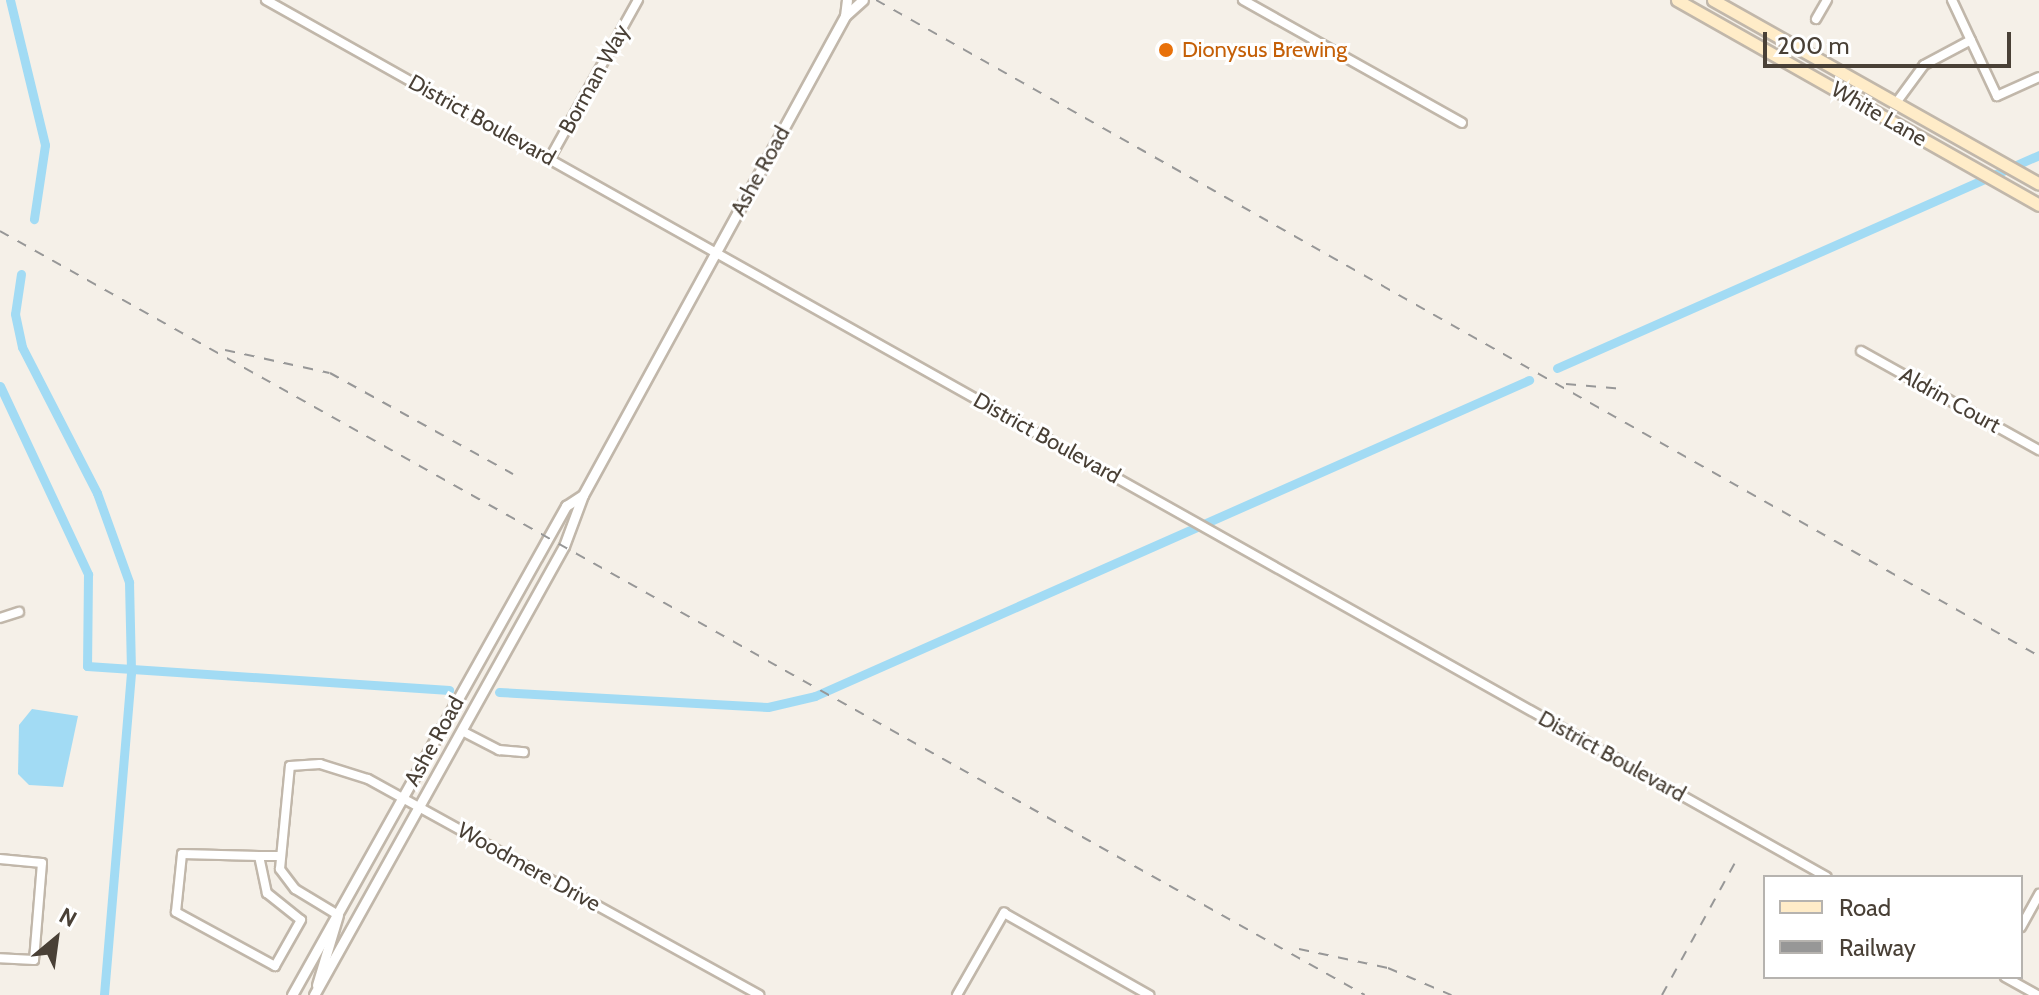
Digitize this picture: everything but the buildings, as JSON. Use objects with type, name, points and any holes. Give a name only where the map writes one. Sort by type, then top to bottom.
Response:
[{"type":"main road","name":"White Lane","points":[[1677,0],[2023,196],[2039,202]]},
{"type":"main road","name":"White Lane","points":[[1713,0],[2039,184]]},
{"type":"main road","points":[[1823,82],[1883,107],[1896,103]]},
{"type":"street","name":"District Boulevard","points":[[266,0],[1823,875]]},
{"type":"street","name":"Borman Way","points":[[550,158],[638,0]]},
{"type":"street","name":"Ashe Road","points":[[845,16],[847,0]]},
{"type":"street","name":"Ashe Road","points":[[315,994],[488,684],[579,516],[583,495],[845,16],[863,0]]},
{"type":"street","points":[[1243,0],[1462,123]]},
{"type":"street","points":[[1816,19],[1827,0]]},
{"type":"street","points":[[1952,0],[1997,96],[2039,77]]},
{"type":"street","points":[[1896,103],[1924,65],[1971,40]]},
{"type":"street","name":"Aldrin Court","points":[[1861,351],[2039,450]]},
{"type":"street","name":"Ashe Road","points":[[292,995],[566,506],[583,495]]},
{"type":"street","points":[[0,618],[19,612]]},
{"type":"street","points":[[462,731],[499,750],[524,752]]},
{"type":"street","name":"Woodmere Drive","points":[[280,856],[290,766],[320,764],[403,797],[759,995]]},
{"type":"street","points":[[259,856],[267,893],[301,920],[275,966],[176,912],[182,854],[280,856],[286,881],[338,915],[315,994]]},
{"type":"street","points":[[0,859],[42,863],[34,960],[0,958]]},
{"type":"street","points":[[2023,923],[2039,894]]},
{"type":"street","points":[[957,995],[1004,913],[1149,995]]},
{"type":"street","points":[[2022,991],[2037,995]]},
{"type":"water","points":[[32,709],[78,716],[63,787],[29,785],[18,774],[19,725]]},
{"type":"waterway","points":[[10,0],[45,145],[34,219]]},
{"type":"waterway","points":[[1557,368],[2039,155]]},
{"type":"waterway","points":[[21,274],[15,314],[22,347],[97,493],[129,582],[131,673],[104,995]]},
{"type":"waterway","points":[[499,692],[768,707],[815,696],[1529,380]]},
{"type":"waterway","points":[[0,386],[88,574],[87,666],[449,690]]},
{"type":"railway","points":[[876,0],[2039,656]]},
{"type":"railway","points":[[0,231],[1365,995]]},
{"type":"railway","points":[[225,350],[330,373],[513,474]]},
{"type":"railway","points":[[1566,384],[1624,389]]},
{"type":"railway","points":[[1662,995],[1737,859]]},
{"type":"railway","points":[[1299,949],[1388,968],[1451,995]]},
{"type":"place","name":"Dionysus Brewing","points":[[1166,50]]}]
